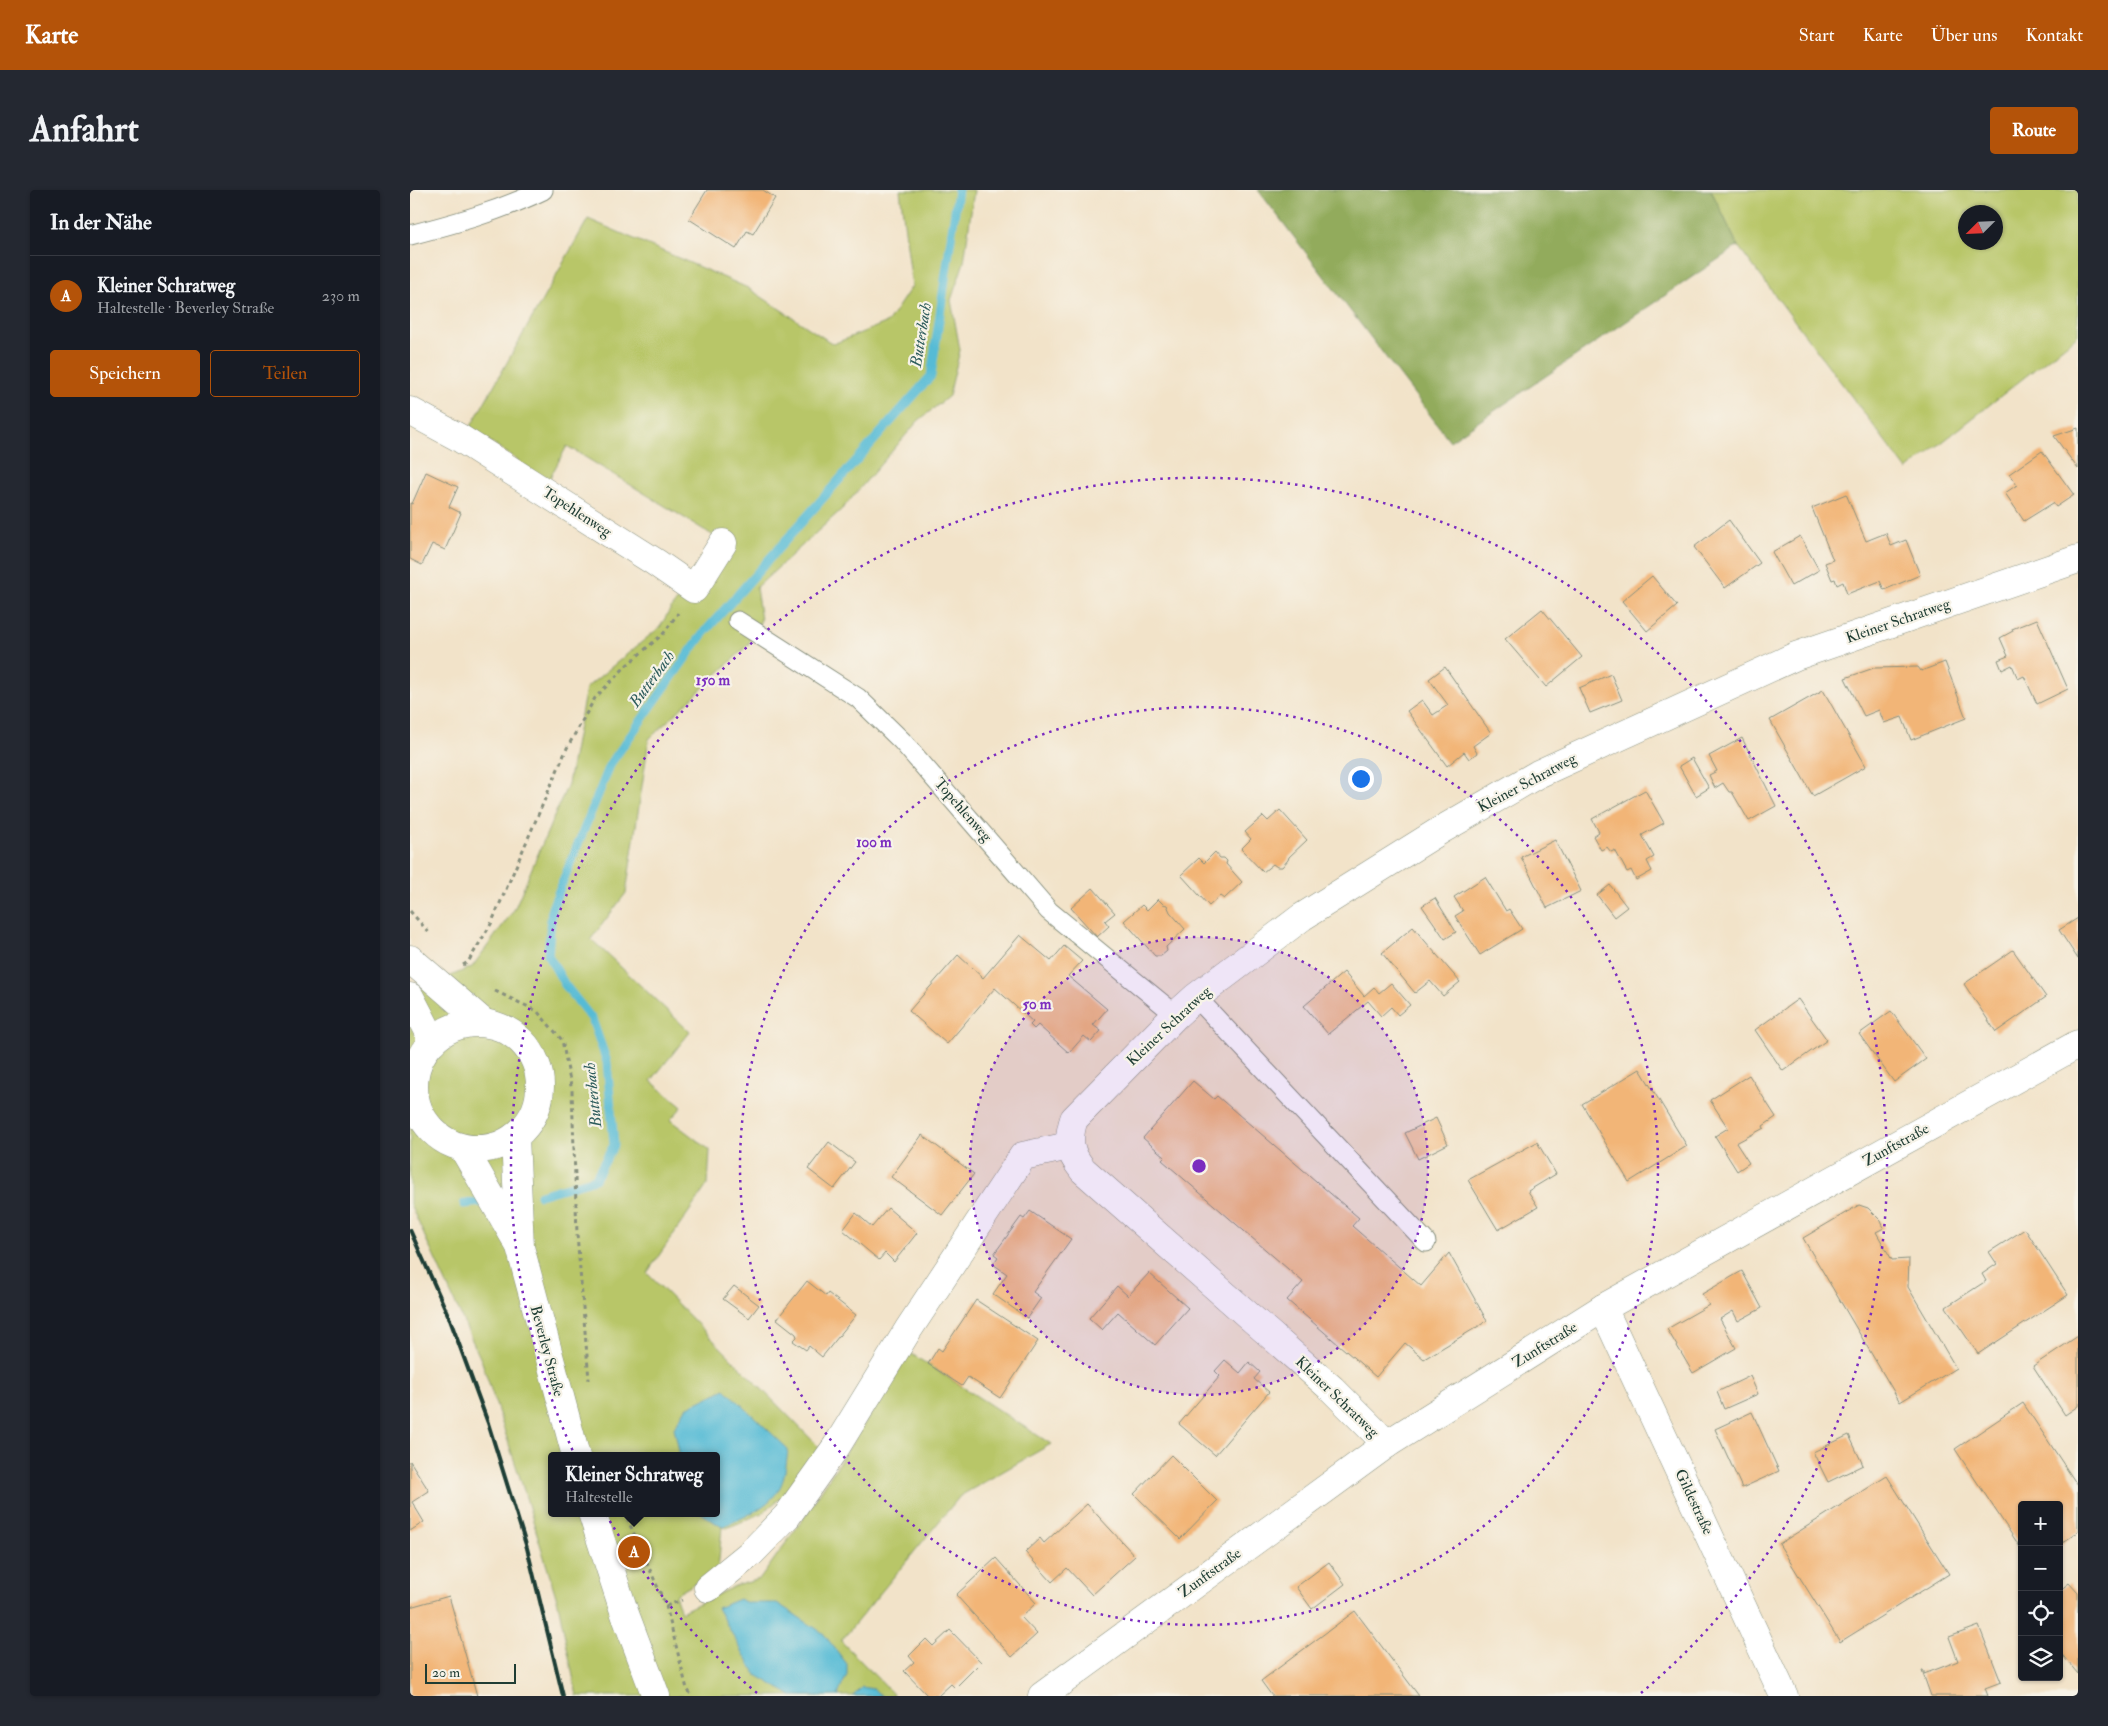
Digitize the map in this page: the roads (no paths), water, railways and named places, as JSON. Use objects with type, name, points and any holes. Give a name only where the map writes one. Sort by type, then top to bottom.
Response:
[{"type":"street","name":"Topehlenweg","points":[[410,411],[458,437],[655,562],[694,589],[723,543]]},
{"type":"street","name":"Kleiner Schratweg","points":[[1387,1444],[1332,1389],[1083,1170],[1074,1158],[1069,1146],[1070,1132],[1074,1119],[1196,997],[1302,917],[1441,830],[1538,774],[1796,656],[2078,559]]},
{"type":"street","points":[[410,959],[484,1023]]},
{"type":"street","points":[[410,997],[433,1041]]},
{"type":"street","points":[[470,1023],[484,1023],[502,1028],[518,1038],[530,1052],[538,1070],[540,1088],[537,1107],[528,1124],[515,1137],[499,1146],[481,1149],[463,1148],[446,1140],[415,1116],[415,1075],[423,1053],[444,1032],[470,1023]]},
{"type":"street","name":"Zunftstraße","points":[[1042,1696],[1387,1444],[1603,1308],[2078,1044]]},
{"type":"street","name":"Beverley Straße","points":[[515,1137],[520,1246],[575,1452]]},
{"type":"street","points":[[708,1588],[761,1543],[787,1516],[836,1447],[913,1322],[1023,1156],[1069,1146]]},
{"type":"street","name":"Beverley Straße","points":[[463,1148],[520,1246]]},
{"type":"street","name":"Gildestraße","points":[[1603,1308],[1784,1696]]},
{"type":"street","points":[[593,1517],[625,1614],[657,1696]]},
{"type":"lane","points":[[410,234],[464,221],[513,205],[543,190]]},
{"type":"lane","name":"Topehlenweg","points":[[738,621],[858,698],[902,741],[1049,911],[1176,1015]]},
{"type":"lane","points":[[1196,997],[1426,1242]]},
{"type":"water","points":[[725,1389],[788,1449],[781,1486],[768,1502],[751,1514],[722,1527],[707,1517],[720,1517],[720,1452],[679,1452],[674,1428],[686,1408]]},
{"type":"water","points":[[739,1599],[748,1603],[777,1603],[823,1633],[847,1664],[847,1675],[838,1694],[840,1696],[792,1696],[756,1675],[717,1608]]},
{"type":"water","points":[[862,1687],[873,1689],[882,1696],[853,1696]]},
{"type":"waterway","name":"Butterbach","points":[[540,1195],[595,1179],[614,1145],[607,1062],[592,1019],[565,985],[548,955],[552,908],[611,763],[702,635],[931,376],[958,190]]},
{"type":"waterway","points":[[464,1204],[482,1202]]},
{"type":"railway","points":[[410,1230],[449,1317],[488,1423],[527,1548],[563,1696]]},
{"type":"place","name":"Kleiner Schratweg","points":[[634,1552]]}]
